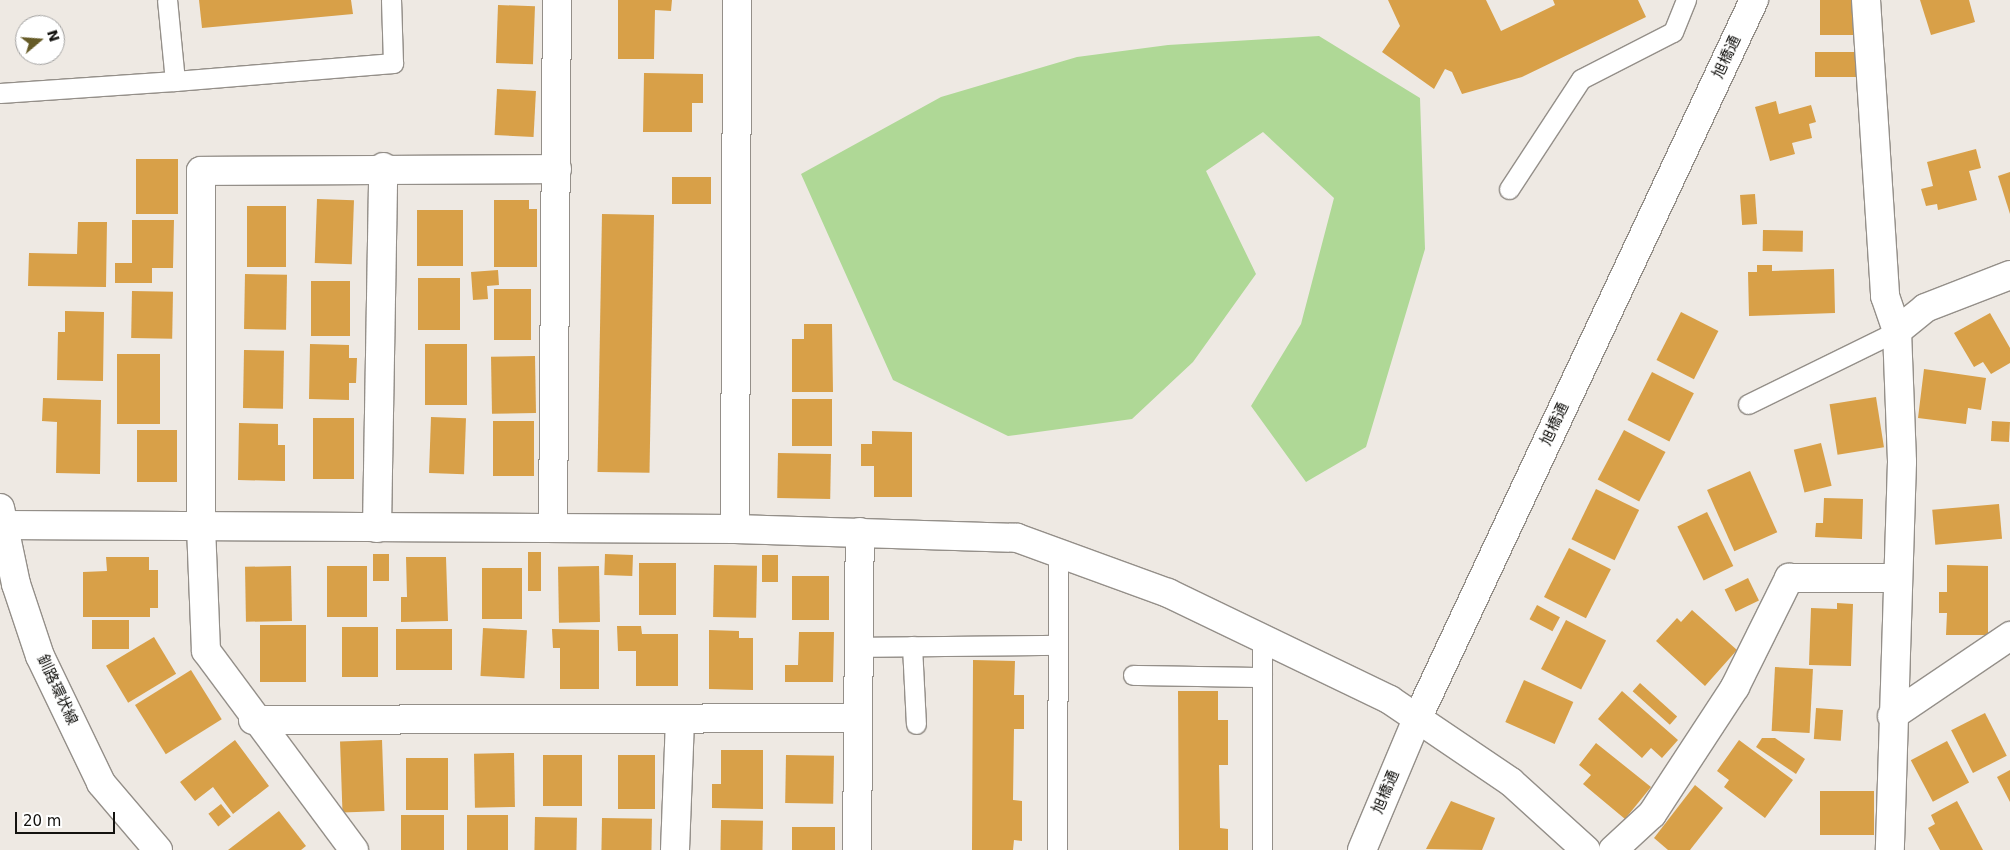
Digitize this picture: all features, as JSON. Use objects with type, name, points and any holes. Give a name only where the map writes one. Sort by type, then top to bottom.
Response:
[{"type":"street","points":[[553,528],[557,0]]},
{"type":"street","points":[[735,529],[737,0]]},
{"type":"street","name":"旭橋通","points":[[1362,850],[1418,717],[1754,0]]},
{"type":"street","points":[[1866,0],[1885,296],[1897,332],[1902,462],[1896,578],[1890,850]]},
{"type":"street","points":[[354,850],[253,720],[206,651],[201,528],[201,171],[383,167],[557,170]]},
{"type":"street","points":[[378,528],[383,167]]},
{"type":"street","points":[[1897,332],[1925,308],[2010,275]]},
{"type":"street","points":[[1,517],[201,528],[735,529],[1017,538],[1058,549],[1168,592],[1418,717],[1512,782],[1586,850]]},
{"type":"street","name":"釧路環状線","points":[[1,517],[40,656],[101,782],[158,850]]},
{"type":"street","points":[[857,850],[857,648],[860,532]]},
{"type":"street","points":[[1614,850],[1652,814],[1735,687],[1789,578],[1896,578]]},
{"type":"street","points":[[1892,716],[2010,636]]},
{"type":"street","points":[[253,720],[857,718]]},
{"type":"street","points":[[675,850],[680,720]]},
{"type":"lane","points":[[168,0],[175,80]]},
{"type":"lane","points":[[0,93],[393,63],[391,0]]},
{"type":"lane","points":[[1509,190],[1581,79],[1672,32],[1686,0]]},
{"type":"lane","points":[[1748,404],[1897,332]]},
{"type":"lane","points":[[1057,850],[1056,645],[1058,549]]},
{"type":"lane","points":[[1262,638],[1262,850]]},
{"type":"lane","points":[[857,648],[1056,645]]},
{"type":"lane","points":[[912,646],[916,724]]},
{"type":"lane","points":[[1133,675],[1262,677]]},
{"type":"green space","points":[[1319,36],[1420,98],[1425,249],[1366,447],[1306,482],[1251,406],[1301,324],[1334,198],[1263,132],[1206,171],[1256,274],[1193,362],[1132,419],[1008,436],[893,380],[801,174],[941,97],[1077,57],[1168,45]]},
{"type":"building","points":[[199,0],[351,0],[353,14],[202,28]]},
{"type":"building","points":[[618,0],[672,0],[671,11],[655,10],[654,59],[618,59]]},
{"type":"building","points":[[1388,0],[1486,0],[1501,31],[1555,5],[1553,0],[1638,0],[1646,17],[1522,77],[1462,94],[1452,72],[1445,69],[1434,89],[1382,52],[1400,26]]},
{"type":"building","points":[[1820,0],[1857,0],[1857,35],[1820,35]]},
{"type":"building","points":[[1920,0],[1969,0],[1975,22],[1931,35]]},
{"type":"building","points":[[498,5],[535,6],[533,64],[496,63]]},
{"type":"building","points":[[1815,52],[1856,52],[1856,77],[1815,77]]},
{"type":"building","points":[[644,73],[703,74],[703,103],[692,103],[692,132],[643,132]]},
{"type":"building","points":[[497,89],[536,91],[534,137],[495,135]]},
{"type":"building","points":[[1776,101],[1779,114],[1811,105],[1816,122],[1809,124],[1812,138],[1792,143],[1795,154],[1770,161],[1755,107]]},
{"type":"building","points":[[1976,149],[1981,168],[1969,171],[1977,200],[1938,210],[1937,204],[1926,206],[1921,189],[1933,186],[1927,162]]},
{"type":"building","points":[[136,159],[178,159],[178,214],[136,214]]},
{"type":"building","points":[[2010,172],[2010,214],[1998,176]]},
{"type":"building","points":[[672,177],[711,177],[711,204],[672,204]]},
{"type":"building","points":[[1755,194],[1757,224],[1742,225],[1740,195]]},
{"type":"building","points":[[317,199],[354,200],[352,264],[315,263]]},
{"type":"building","points":[[494,200],[529,200],[529,209],[537,209],[537,267],[494,267]]},
{"type":"building","points":[[247,206],[286,206],[286,267],[247,267]]},
{"type":"building","points":[[417,210],[463,210],[463,266],[417,266]]},
{"type":"building","points":[[602,214],[654,215],[649,473],[597,472]]},
{"type":"building","points":[[132,220],[174,220],[173,268],[152,268],[152,283],[115,283],[115,263],[132,263]]},
{"type":"building","points":[[78,222],[107,222],[106,287],[28,286],[29,253],[77,254]]},
{"type":"building","points":[[1763,230],[1803,231],[1803,252],[1763,251]]},
{"type":"building","points":[[1757,265],[1772,265],[1772,271],[1834,269],[1835,313],[1749,316],[1748,272],[1757,272]]},
{"type":"building","points":[[498,270],[499,285],[487,286],[488,299],[473,300],[471,272]]},
{"type":"building","points":[[245,274],[287,275],[286,330],[244,329]]},
{"type":"building","points":[[418,278],[460,278],[460,330],[418,330]]},
{"type":"building","points":[[311,281],[350,281],[350,336],[311,336]]},
{"type":"building","points":[[494,289],[531,289],[531,340],[494,340]]},
{"type":"building","points":[[132,291],[173,292],[172,339],[131,338]]},
{"type":"building","points":[[65,311],[104,312],[103,381],[57,380],[58,332],[65,332]]},
{"type":"building","points":[[1681,312],[1718,331],[1694,379],[1656,360]]},
{"type":"building","points":[[1990,313],[2010,348],[2010,363],[1991,374],[1983,362],[1974,367],[1954,333]]},
{"type":"building","points":[[804,324],[832,324],[833,392],[792,392],[792,339],[804,339]]},
{"type":"building","points":[[310,344],[349,345],[349,358],[357,358],[356,383],[349,383],[349,400],[309,399]]},
{"type":"building","points":[[425,344],[467,344],[467,405],[425,405]]},
{"type":"building","points":[[244,350],[284,351],[283,409],[243,408]]},
{"type":"building","points":[[117,354],[160,354],[160,424],[117,424]]},
{"type":"building","points":[[535,356],[536,413],[492,414],[491,357]]},
{"type":"building","points":[[1924,369],[1986,378],[1981,410],[1968,408],[1966,424],[1918,418]]},
{"type":"building","points":[[1652,372],[1694,393],[1669,441],[1627,420]]},
{"type":"building","points":[[1876,397],[1884,447],[1838,455],[1830,404]]},
{"type":"building","points":[[43,398],[101,400],[100,474],[56,473],[57,422],[42,421]]},
{"type":"building","points":[[792,399],[832,399],[832,446],[792,446]]},
{"type":"building","points":[[431,417],[466,418],[464,474],[429,473]]},
{"type":"building","points":[[313,418],[354,418],[354,479],[313,479]]},
{"type":"building","points":[[493,421],[534,421],[534,476],[493,476]]},
{"type":"building","points":[[1992,421],[2010,422],[2009,442],[1991,441]]},
{"type":"building","points":[[239,423],[278,424],[278,445],[285,445],[285,481],[238,480]]},
{"type":"building","points":[[137,430],[177,430],[177,482],[137,482]]},
{"type":"building","points":[[1624,430],[1665,452],[1639,502],[1598,479]]},
{"type":"building","points":[[872,431],[912,432],[912,497],[874,497],[874,466],[861,466],[861,444],[872,444]]},
{"type":"building","points":[[1821,443],[1832,486],[1804,492],[1794,450]]},
{"type":"building","points":[[778,453],[831,454],[830,499],[777,498]]},
{"type":"building","points":[[1750,471],[1777,532],[1734,551],[1707,490]]},
{"type":"building","points":[[1596,489],[1639,510],[1615,560],[1571,539]]},
{"type":"building","points":[[1824,498],[1863,499],[1862,539],[1815,537],[1816,523],[1823,523]]},
{"type":"building","points":[[1999,504],[2002,539],[1935,545],[1932,510]]},
{"type":"building","points":[[1707,512],[1733,566],[1704,580],[1677,526]]},
{"type":"building","points":[[1569,548],[1611,569],[1586,618],[1544,597]]},
{"type":"building","points":[[528,552],[541,552],[541,591],[528,591]]},
{"type":"building","points":[[373,554],[389,554],[389,581],[373,581]]},
{"type":"building","points":[[605,554],[633,555],[632,576],[604,575]]},
{"type":"building","points":[[762,555],[778,555],[778,582],[762,582]]},
{"type":"building","points":[[106,557],[149,557],[149,570],[158,570],[158,608],[150,608],[150,617],[83,617],[83,572],[107,571]]},
{"type":"building","points":[[406,557],[446,557],[448,621],[401,622],[401,597],[407,597]]},
{"type":"building","points":[[639,563],[676,563],[676,615],[639,615]]},
{"type":"building","points":[[714,565],[757,566],[756,618],[713,617]]},
{"type":"building","points":[[1947,565],[1988,566],[1988,635],[1946,635],[1947,613],[1939,613],[1939,592],[1947,592]]},
{"type":"building","points":[[291,566],[292,621],[246,622],[245,567]]},
{"type":"building","points":[[327,566],[367,566],[367,617],[327,617]]},
{"type":"building","points":[[599,566],[600,622],[559,623],[558,567]]},
{"type":"building","points":[[482,568],[522,568],[522,619],[482,619]]},
{"type":"building","points":[[792,576],[829,576],[829,620],[792,620]]},
{"type":"building","points":[[1748,578],[1759,600],[1736,612],[1725,589]]},
{"type":"building","points":[[1837,603],[1853,604],[1851,666],[1809,665],[1811,608],[1837,609]]},
{"type":"building","points":[[1537,605],[1560,617],[1552,631],[1529,619]]},
{"type":"building","points":[[1692,610],[1737,650],[1705,686],[1656,641],[1677,618],[1681,622]]},
{"type":"building","points":[[92,620],[129,620],[129,649],[92,649]]},
{"type":"building","points":[[1566,620],[1606,640],[1581,689],[1541,669]]},
{"type":"building","points":[[260,625],[306,625],[306,682],[260,682]]},
{"type":"building","points":[[617,626],[641,626],[642,634],[678,634],[678,686],[636,686],[636,651],[618,651]]},
{"type":"building","points":[[342,627],[378,627],[378,677],[342,677]]},
{"type":"building","points":[[483,628],[527,630],[524,678],[480,676]]},
{"type":"building","points":[[396,629],[452,629],[452,670],[396,670]]},
{"type":"building","points":[[552,629],[599,630],[599,689],[560,689],[560,648],[553,648]]},
{"type":"building","points":[[709,630],[739,631],[739,638],[753,638],[753,690],[709,689]]},
{"type":"building","points":[[799,632],[834,632],[833,682],[785,682],[785,665],[798,665]]},
{"type":"building","points":[[154,637],[176,674],[128,703],[106,666]]},
{"type":"building","points":[[973,660],[1015,661],[1014,695],[1024,695],[1024,729],[1014,729],[1013,800],[1022,801],[1022,841],[1014,840],[1013,850],[972,850]]},
{"type":"building","points":[[1775,667],[1813,669],[1810,733],[1772,731]]},
{"type":"building","points":[[191,670],[222,719],[166,754],[135,705]]},
{"type":"building","points":[[1524,680],[1573,702],[1555,744],[1505,722]]},
{"type":"building","points":[[1640,683],[1677,716],[1670,725],[1633,691]]},
{"type":"building","points":[[1178,691],[1218,691],[1218,720],[1228,720],[1228,765],[1219,765],[1220,828],[1228,829],[1228,850],[1179,850]]},
{"type":"building","points":[[1622,691],[1678,740],[1662,758],[1651,748],[1642,758],[1598,719]]},
{"type":"building","points":[[1816,708],[1843,710],[1841,741],[1814,739]]},
{"type":"building","points":[[1985,713],[2007,756],[1973,773],[1951,730]]},
{"type":"building","points":[[1762,738],[1775,738],[1805,759],[1796,774],[1756,747]]},
{"type":"building","points":[[235,740],[269,786],[233,814],[213,787],[195,801],[180,782]]},
{"type":"building","points":[[382,740],[384,811],[343,812],[340,741]]},
{"type":"building","points":[[1739,740],[1793,780],[1765,818],[1724,787],[1729,780],[1717,771]]},
{"type":"building","points":[[1947,741],[1969,782],[1933,802],[1911,760]]},
{"type":"building","points":[[1596,743],[1651,787],[1625,819],[1583,784],[1591,775],[1579,765]]},
{"type":"building","points":[[721,750],[763,750],[763,809],[712,808],[712,784],[721,784]]},
{"type":"building","points":[[514,753],[515,807],[475,808],[474,754]]},
{"type":"building","points":[[543,755],[582,755],[582,806],[543,806]]},
{"type":"building","points":[[618,755],[655,755],[655,809],[618,809]]},
{"type":"building","points":[[786,755],[834,756],[833,804],[785,803]]},
{"type":"building","points":[[406,758],[448,758],[448,810],[406,810]]},
{"type":"building","points":[[2010,770],[2010,802],[1997,777]]},
{"type":"building","points":[[1695,785],[1723,808],[1690,850],[1668,850],[1654,838]]},
{"type":"building","points":[[1820,791],[1874,791],[1874,835],[1820,835]]},
{"type":"building","points":[[1451,801],[1495,818],[1482,850],[1426,849]]},
{"type":"building","points":[[1957,801],[1983,850],[1940,850],[1928,828],[1935,824],[1931,815]]},
{"type":"building","points":[[221,804],[231,817],[218,826],[208,814]]},
{"type":"building","points":[[279,811],[306,846],[301,850],[228,850]]},
{"type":"building","points":[[401,815],[444,815],[444,850],[401,850]]},
{"type":"building","points":[[467,815],[508,815],[508,850],[467,850]]},
{"type":"building","points":[[535,817],[577,818],[576,850],[534,850]]},
{"type":"building","points":[[602,818],[652,819],[651,850],[601,850]]},
{"type":"building","points":[[721,820],[763,821],[762,850],[720,850]]},
{"type":"building","points":[[792,827],[835,827],[835,850],[792,850]]}]
